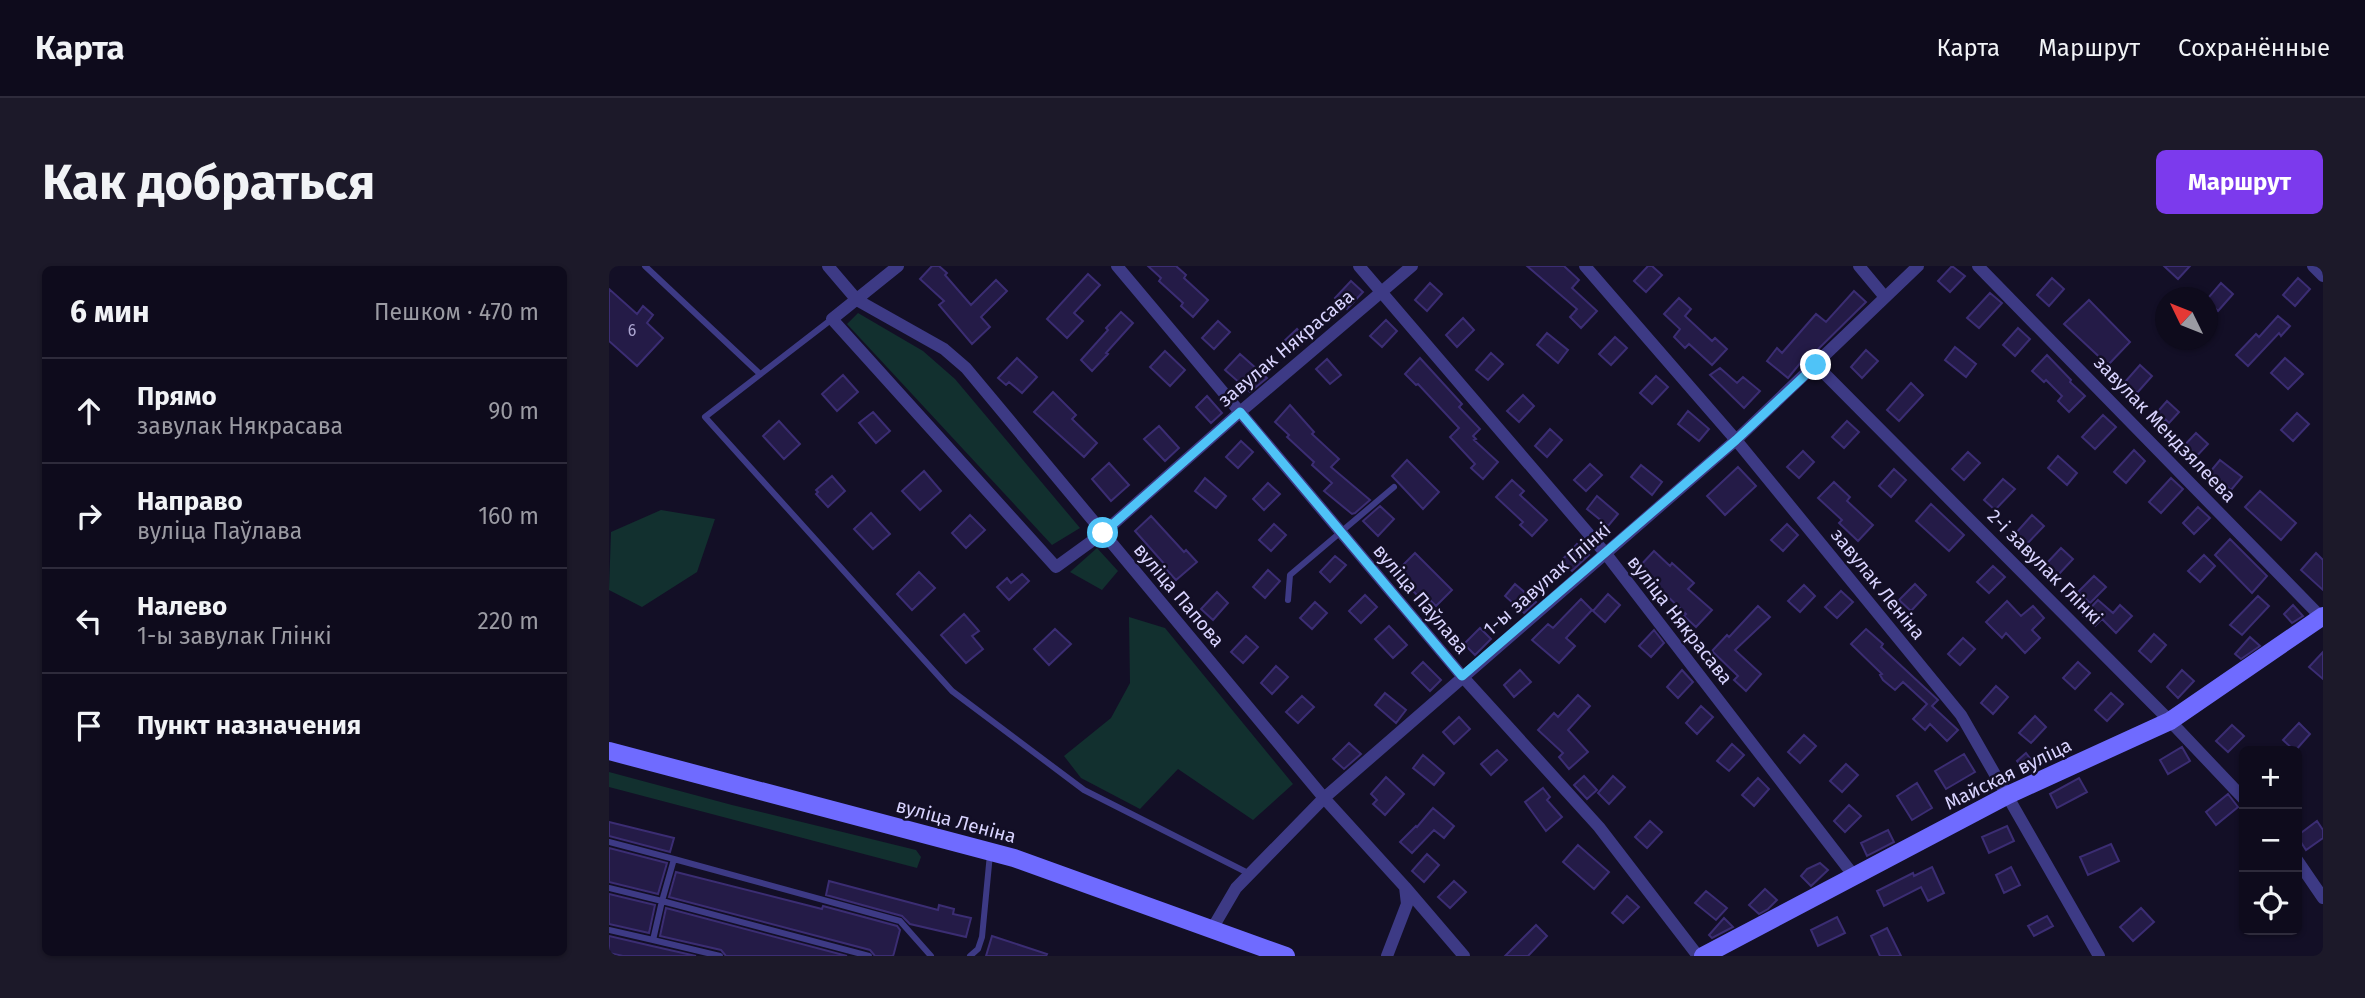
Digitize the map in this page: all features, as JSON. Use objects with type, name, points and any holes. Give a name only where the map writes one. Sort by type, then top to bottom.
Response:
[{"type":"street","name":"вуліца Папова","points":[[828,266],[857,300],[944,349],[966,368],[1324,798],[1465,956]]},
{"type":"street","points":[[832,319],[898,266]]},
{"type":"street","name":"вуліца Паўлава","points":[[1117,266],[1462,676],[1599,828],[1700,956]]},
{"type":"street","name":"вуліца Някрасава","points":[[1359,266],[1606,554],[1854,876]]},
{"type":"street","name":"завулак Някрасава","points":[[832,319],[1056,567],[1103,533],[1412,266]]},
{"type":"street","name":"завулак Леніна","points":[[1585,266],[1736,440],[1961,715],[2099,956]]},
{"type":"street","points":[[1859,266],[1884,296]]},
{"type":"street","name":"1-ы завулак Глінкі","points":[[1212,929],[1236,888],[1324,798],[1736,440],[1917,266]]},
{"type":"street","name":"завулак Мендзялеева","points":[[1979,266],[2322,617]]},
{"type":"street","points":[[2313,266],[2323,276]]},
{"type":"street","name":"2-і завулак Глінкі","points":[[1816,365],[2239,794]]},
{"type":"street","name":"Майская вуліца","points":[[1700,956],[2008,795],[2170,721],[2322,617]]},
{"type":"street","name":"вуліца Леніна","points":[[609,751],[1014,858],[1286,956]]},
{"type":"street","points":[[2302,867],[2323,898]]},
{"type":"street","points":[[1387,956],[1407,904],[1405,887]]},
{"type":"lane","points":[[645,266],[760,374]]},
{"type":"lane","points":[[832,319],[705,417],[952,691],[1084,790],[1250,874]]},
{"type":"lane","points":[[1288,600],[1290,575],[1394,487]]},
{"type":"lane","points":[[609,842],[899,921],[931,956]]},
{"type":"lane","points":[[970,956],[978,949],[982,937],[991,852]]},
{"type":"lane","points":[[653,940],[674,859]]},
{"type":"lane","points":[[609,888],[869,956]]},
{"type":"lane","points":[[609,930],[720,956]]},
{"type":"green space","points":[[858,313],[923,351],[955,379],[1080,528],[1052,545],[847,324]]},
{"type":"green space","points":[[661,510],[715,519],[697,572],[642,607],[609,590],[611,532]]},
{"type":"green space","points":[[1097,548],[1118,571],[1102,590],[1070,572]]},
{"type":"green space","points":[[1129,617],[1165,628],[1293,784],[1253,820],[1178,769],[1140,809],[1081,778],[1064,756],[1111,718],[1130,683]]},
{"type":"green space","points":[[609,772],[916,850],[921,857],[917,868],[609,787]]},
{"type":"building","points":[[932,266],[939,266],[947,273],[945,275],[971,305],[996,280],[1007,291],[981,317],[990,327],[972,344],[939,305],[944,301],[920,279]]},
{"type":"building","points":[[1148,266],[1176,266],[1186,275],[1184,278],[1208,300],[1193,317]]},
{"type":"building","points":[[1527,266],[1564,266],[1579,280],[1572,288],[1597,311],[1581,328],[1570,317],[1577,309]]},
{"type":"building","points":[[1648,266],[1652,266],[1662,275],[1646,292],[1634,281]]},
{"type":"building","points":[[1952,266],[1965,276],[1950,292],[1938,281]]},
{"type":"building","points":[[2164,266],[2190,266],[2178,279]]},
{"type":"building","points":[[1088,274],[1100,285],[1074,313],[1083,321],[1067,338],[1047,319]]},
{"type":"building","points":[[2052,278],[2064,289],[2049,306],[2037,295]]},
{"type":"building","points":[[2298,278],[2310,289],[2295,306],[2283,295]]},
{"type":"building","points":[[1351,281],[1363,292],[1347,309],[1335,298]]},
{"type":"building","points":[[1430,283],[1442,294],[1427,311],[1415,300]]},
{"type":"building","points":[[2221,283],[2233,294],[2218,311],[2218,287]]},
{"type":"building","points":[[609,289],[637,314],[643,306],[653,315],[647,323],[663,338],[637,366],[609,341]]},
{"type":"building","points":[[1854,291],[1866,302],[1804,363],[1802,361],[1788,378],[1767,361],[1777,348],[1782,353],[1816,314],[1826,322]]},
{"type":"building","points":[[1990,293],[2002,303],[1979,328],[1967,318]]},
{"type":"building","points":[[1679,298],[1691,309],[1685,316],[1712,341],[1715,338],[1727,349],[1712,365],[1689,344],[1685,348],[1674,337],[1680,329],[1664,314]]},
{"type":"building","points":[[2089,300],[2130,342],[2108,365],[2064,324]]},
{"type":"building","points":[[1121,312],[1133,323],[1092,371],[1081,360]]},
{"type":"building","points":[[2278,316],[2290,326],[2281,336],[2279,333],[2248,366],[2236,355],[2256,334],[2259,337]]},
{"type":"building","points":[[1463,318],[1474,330],[1457,347],[1446,335]]},
{"type":"building","points":[[1386,320],[1397,331],[1382,347],[1370,336]]},
{"type":"building","points":[[1218,321],[1230,332],[1214,349],[1202,338]]},
{"type":"building","points":[[2018,328],[2030,339],[2015,356],[2003,345]]},
{"type":"building","points":[[1297,329],[1307,340],[1291,354],[1281,344]]},
{"type":"building","points":[[1547,333],[1568,350],[1558,363],[1537,345]]},
{"type":"building","points":[[1615,337],[1627,348],[1611,365],[1599,354]]},
{"type":"building","points":[[1955,347],[1976,364],[1966,377],[1945,360]]},
{"type":"building","points":[[1866,350],[1878,361],[1862,378],[1851,367]]},
{"type":"building","points":[[1165,351],[1185,370],[1170,386],[1150,367]]},
{"type":"building","points":[[1491,353],[1503,364],[1488,380],[1476,370]]},
{"type":"building","points":[[1240,354],[1267,378],[1250,392],[1225,370]]},
{"type":"building","points":[[2047,355],[2085,396],[2069,412],[2058,401],[2062,396],[2032,371]]},
{"type":"building","points":[[1017,358],[1037,377],[1022,393],[1009,382],[1006,385],[998,378]]},
{"type":"building","points":[[1420,358],[1462,404],[1459,407],[1480,429],[1473,436],[1476,439],[1474,440],[1498,462],[1483,479],[1471,468],[1475,464],[1450,437],[1459,428],[1418,384],[1405,374]]},
{"type":"building","points":[[2285,358],[2303,374],[2288,389],[2271,373]]},
{"type":"building","points":[[1327,359],[1341,375],[1330,384],[1316,369]]},
{"type":"building","points":[[2140,365],[2152,376],[2137,393],[2125,382]]},
{"type":"building","points":[[1720,368],[1737,383],[1743,377],[1760,391],[1744,408],[1710,375]]},
{"type":"building","points":[[843,375],[858,392],[837,411],[822,394]]},
{"type":"building","points":[[1656,376],[1668,387],[1652,404],[1640,393]]},
{"type":"building","points":[[1911,383],[1923,395],[1899,421],[1887,410]]},
{"type":"building","points":[[1053,392],[1076,415],[1072,419],[1097,443],[1084,457],[1034,412]]},
{"type":"building","points":[[1523,395],[1534,406],[1519,422],[1507,411]]},
{"type":"building","points":[[1207,396],[1222,413],[1211,423],[1196,407]]},
{"type":"building","points":[[2167,401],[2179,412],[2169,423],[2165,419],[2159,425],[2152,418]]},
{"type":"building","points":[[1290,405],[1314,432],[1312,434],[1339,459],[1331,467],[1370,500],[1355,513],[1352,514],[1324,491],[1332,483],[1312,465],[1314,462],[1275,422]]},
{"type":"building","points":[[1688,411],[1709,429],[1699,441],[1678,424]]},
{"type":"building","points":[[873,412],[890,431],[876,443],[859,423]]},
{"type":"building","points":[[2297,413],[2309,424],[2293,441],[2281,430]]},
{"type":"building","points":[[2103,415],[2116,427],[2095,449],[2082,437]]},
{"type":"building","points":[[779,421],[800,444],[784,459],[763,436]]},
{"type":"building","points":[[1847,421],[1859,432],[1844,448],[1832,437]]},
{"type":"building","points":[[1159,426],[1179,448],[1165,461],[1144,439]]},
{"type":"building","points":[[1550,429],[1562,440],[1547,457],[1535,446]]},
{"type":"building","points":[[2196,433],[2208,444],[2192,461],[2180,450]]},
{"type":"building","points":[[1241,441],[1253,452],[1238,468],[1226,457]]},
{"type":"building","points":[[2134,450],[2145,461],[2126,483],[2114,472]]},
{"type":"building","points":[[1803,451],[1814,462],[1799,478],[1787,467]]},
{"type":"building","points":[[1968,452],[1980,463],[1964,480],[1952,469]]},
{"type":"building","points":[[2058,456],[2077,473],[2067,485],[2048,468]]},
{"type":"building","points":[[1407,460],[1439,492],[1423,509],[1392,476]]},
{"type":"building","points":[[2220,460],[2242,477],[2231,490],[2210,472]]},
{"type":"building","points":[[1109,463],[1129,485],[1111,501],[1092,479]]},
{"type":"building","points":[[1590,464],[1602,475],[1586,491],[1574,480]]},
{"type":"building","points":[[1641,465],[1662,482],[1652,495],[1631,477]]},
{"type":"building","points":[[1738,467],[1756,486],[1725,515],[1707,496]]},
{"type":"building","points":[[1894,469],[1906,480],[1891,497],[1879,486]]},
{"type":"building","points":[[924,471],[941,491],[920,510],[902,491]]},
{"type":"building","points":[[832,476],[845,491],[828,507],[816,494],[816,490]]},
{"type":"building","points":[[1205,478],[1226,496],[1216,508],[1195,491]]},
{"type":"building","points":[[2171,478],[2183,489],[2161,513],[2149,502]]},
{"type":"building","points":[[2003,479],[2015,489],[1995,510],[1984,500]]},
{"type":"building","points":[[1512,480],[1524,491],[1520,495],[1547,520],[1532,536],[1520,525],[1523,522],[1496,497]]},
{"type":"building","points":[[1834,482],[1850,497],[1847,501],[1873,525],[1858,541],[1839,523],[1842,520],[1818,498]]},
{"type":"building","points":[[1268,483],[1280,494],[1264,510],[1253,499]]},
{"type":"building","points":[[2260,491],[2296,523],[2281,540],[2245,507]]},
{"type":"building","points":[[1597,496],[1618,514],[1608,526],[1587,509]]},
{"type":"building","points":[[1931,504],[1964,535],[1949,551],[1916,521]]},
{"type":"building","points":[[1380,506],[1394,519],[1378,536],[1363,521]]},
{"type":"building","points":[[2198,507],[2210,518],[2194,534],[2183,523]]},
{"type":"building","points":[[871,513],[890,534],[873,549],[854,529]]},
{"type":"building","points":[[970,515],[985,530],[966,548],[952,533]]},
{"type":"building","points":[[2032,515],[2044,526],[2026,545],[2015,534]]},
{"type":"building","points":[[1151,516],[1184,552],[1186,550],[1197,562],[1176,580],[1135,531]]},
{"type":"building","points":[[1274,524],[1286,535],[1271,551],[1259,540]]},
{"type":"building","points":[[1787,524],[1798,535],[1783,551],[1771,540]]},
{"type":"building","points":[[2230,539],[2267,576],[2252,593],[2215,555]]},
{"type":"building","points":[[1577,544],[1589,555],[1572,571],[1561,561]]},
{"type":"building","points":[[2061,548],[2073,559],[2058,575],[2046,564]]},
{"type":"building","points":[[1654,551],[1694,583],[1688,589],[1712,610],[1696,627],[1638,568]]},
{"type":"building","points":[[1415,553],[1452,590],[1436,606],[1424,594],[1420,598],[1410,588],[1414,584],[1399,569]]},
{"type":"building","points":[[2316,553],[2323,560],[2323,590],[2301,570]]},
{"type":"building","points":[[2204,555],[2215,566],[2200,582],[2188,571]]},
{"type":"building","points":[[1335,556],[1346,565],[1330,582],[1320,572]]},
{"type":"building","points":[[1993,566],[2005,577],[1989,593],[1977,582]]},
{"type":"building","points":[[1268,570],[1280,581],[1265,598],[1253,587]]},
{"type":"building","points":[[919,572],[935,588],[912,610],[897,594]]},
{"type":"building","points":[[1022,574],[1029,581],[1009,600],[997,587],[1007,578],[1011,583]]},
{"type":"building","points":[[2094,576],[2106,587],[2090,603],[2078,592]]},
{"type":"building","points":[[1515,584],[1536,602],[1524,613],[1505,596]]},
{"type":"building","points":[[1915,584],[1926,595],[1911,611],[1899,600]]},
{"type":"building","points":[[1804,585],[1815,596],[1800,612],[1788,601]]},
{"type":"building","points":[[1841,591],[1853,602],[1837,618],[1825,607]]},
{"type":"building","points":[[1217,592],[1228,603],[1213,620],[1201,609]]},
{"type":"building","points":[[1608,594],[1620,605],[1605,622],[1593,611]]},
{"type":"building","points":[[1365,595],[1377,607],[1361,623],[1349,611]]},
{"type":"building","points":[[2258,596],[2269,606],[2242,635],[2230,625]]},
{"type":"building","points":[[1581,599],[1592,610],[1566,638],[1575,646],[1559,663],[1532,640],[1548,624],[1553,628]]},
{"type":"building","points":[[2098,600],[2113,613],[2120,605],[2132,616],[2116,633],[2102,619],[2095,626],[2083,616]]},
{"type":"building","points":[[2007,601],[2021,616],[2033,606],[2044,618],[2032,630],[2040,638],[2025,653],[2006,633],[2002,638],[1986,622]]},
{"type":"building","points":[[1315,602],[1327,613],[1312,629],[1300,618]]},
{"type":"building","points":[[2293,605],[2303,616],[2292,623],[2284,614]]},
{"type":"building","points":[[1758,606],[1770,617],[1735,650],[1761,674],[1746,691],[1734,680],[1738,676],[1712,651]]},
{"type":"building","points":[[964,614],[979,631],[972,636],[983,649],[966,663],[941,635]]},
{"type":"building","points":[[1389,626],[1407,645],[1393,658],[1375,639]]},
{"type":"building","points":[[1480,628],[1491,639],[1475,655],[1464,644]]},
{"type":"building","points":[[1055,629],[1071,644],[1049,665],[1034,649]]},
{"type":"building","points":[[1866,629],[1883,644],[1881,647],[1938,700],[1932,706],[1958,730],[1947,741],[1930,724],[1925,730],[1913,719],[1927,704],[1903,682],[1895,690],[1851,644]]},
{"type":"building","points":[[1654,630],[1664,643],[1651,657],[1639,646]]},
{"type":"building","points":[[2154,634],[2166,645],[2151,662],[2139,651]]},
{"type":"building","points":[[1246,636],[1258,647],[1243,663],[1231,652]]},
{"type":"building","points":[[2250,637],[2260,646],[2241,659],[2235,654]]},
{"type":"building","points":[[1963,638],[1975,649],[1960,665],[1948,654]]},
{"type":"building","points":[[2323,652],[2323,679],[2309,667]]},
{"type":"building","points":[[1423,662],[1441,680],[1430,691],[1412,673]]},
{"type":"building","points":[[2078,662],[2090,673],[2075,689],[2063,678]]},
{"type":"building","points":[[1276,666],[1288,677],[1272,694],[1261,683]]},
{"type":"building","points":[[1520,670],[1531,682],[1514,697],[1504,685]]},
{"type":"building","points":[[1682,670],[1693,682],[1678,698],[1667,687]]},
{"type":"building","points":[[2182,670],[2194,681],[2178,698],[2167,687]]},
{"type":"building","points":[[1996,686],[2008,697],[1993,714],[1981,703]]},
{"type":"building","points":[[1385,693],[1406,710],[1396,723],[1375,705]]},
{"type":"building","points":[[2111,693],[2123,704],[2107,721],[2095,710]]},
{"type":"building","points":[[1578,695],[1590,706],[1568,730],[1588,752],[1569,769],[1559,757],[1563,753],[1538,730],[1554,713],[1558,717]]},
{"type":"building","points":[[1302,696],[1314,707],[1298,723],[1286,712]]},
{"type":"building","points":[[1701,706],[1713,717],[1697,734],[1686,723]]},
{"type":"building","points":[[2035,716],[2046,727],[2031,743],[2019,733]]},
{"type":"building","points":[[1459,717],[1470,729],[1454,744],[1443,732]]},
{"type":"building","points":[[2299,723],[2310,734],[2299,746],[2290,746],[2283,740]]},
{"type":"building","points":[[2232,725],[2244,736],[2228,752],[2216,741]]},
{"type":"building","points":[[1804,735],[1816,746],[1800,763],[1788,752]]},
{"type":"building","points":[[1349,743],[1361,754],[1344,769],[1333,759]]},
{"type":"building","points":[[1732,744],[1744,755],[1729,771],[1717,761]]},
{"type":"building","points":[[2182,747],[2190,761],[2168,774],[2160,760]]},
{"type":"building","points":[[1497,750],[1507,760],[1491,775],[1481,764]]},
{"type":"building","points":[[2026,753],[2036,766],[2026,773],[2017,761]]},
{"type":"building","points":[[1964,754],[1975,772],[1946,789],[1935,771]]},
{"type":"building","points":[[1423,755],[1444,773],[1434,785],[1413,768]]},
{"type":"building","points":[[1846,764],[1858,775],[1842,792],[1830,781]]},
{"type":"building","points":[[1584,776],[1597,790],[1587,799],[1574,785]]},
{"type":"building","points":[[1613,776],[1625,787],[1609,804],[1598,793]]},
{"type":"building","points":[[1386,777],[1404,794],[1385,815],[1373,804],[1377,800],[1371,794]]},
{"type":"building","points":[[1758,778],[1769,789],[1754,806],[1742,795]]},
{"type":"building","points":[[2079,778],[2087,792],[2057,808],[2050,794]]},
{"type":"building","points":[[1917,783],[1932,808],[1912,820],[1897,796]]},
{"type":"building","points":[[1543,788],[1550,797],[1547,800],[1562,817],[1546,831],[1525,802]]},
{"type":"building","points":[[2228,794],[2238,807],[2216,825],[2206,812]]},
{"type":"building","points":[[1849,805],[1861,816],[1845,832],[1834,821]]},
{"type":"building","points":[[1433,808],[1454,826],[1444,838],[1434,830],[1412,853],[1400,842]]},
{"type":"building","points":[[1650,821],[1662,832],[1647,848],[1635,837]]},
{"type":"building","points":[[2317,821],[2323,830],[2323,838],[2306,850],[2302,844],[2302,832]]},
{"type":"building","points":[[609,822],[674,838],[670,852],[609,836]]},
{"type":"building","points":[[2007,826],[2014,841],[1989,853],[1982,837]]},
{"type":"building","points":[[1888,830],[1894,842],[1867,856],[1861,843]]},
{"type":"building","points":[[2111,844],[2119,861],[2088,875],[2080,857]]},
{"type":"building","points":[[1578,845],[1609,872],[1594,889],[1563,862]]},
{"type":"building","points":[[609,848],[667,863],[658,894],[609,882]]},
{"type":"building","points":[[1427,854],[1439,865],[1424,882],[1412,871]]},
{"type":"building","points":[[1820,863],[1828,870],[1811,886],[1801,876],[1807,869]]},
{"type":"building","points":[[1932,867],[1944,893],[1928,901],[1921,887],[1884,906],[1877,891]]},
{"type":"building","points":[[2011,867],[2020,885],[2004,893],[1996,875]]},
{"type":"building","points":[[676,872],[897,926],[900,930],[893,956],[875,956],[870,950],[669,897]]},
{"type":"building","points":[[829,881],[938,910],[939,905],[954,909],[953,914],[971,918],[966,937],[910,924],[902,916],[826,895]]},
{"type":"building","points":[[1454,881],[1466,892],[1450,908],[1438,897]]},
{"type":"building","points":[[1765,889],[1777,900],[1759,914],[1749,905]]},
{"type":"building","points":[[1706,891],[1727,908],[1716,920],[1695,903]]},
{"type":"building","points":[[609,894],[655,905],[649,933],[609,924]]},
{"type":"building","points":[[1627,896],[1639,907],[1623,923],[1612,913]]},
{"type":"building","points":[[666,908],[847,956],[726,956],[721,950],[660,936]]},
{"type":"building","points":[[2141,908],[2154,922],[2133,941],[2120,927]]},
{"type":"building","points":[[2047,916],[2053,926],[2034,936],[2028,926]]},
{"type":"building","points":[[1837,917],[1845,933],[1818,946],[1811,930]]},
{"type":"building","points":[[1724,918],[1733,927],[1712,938],[1709,935]]},
{"type":"building","points":[[1536,925],[1547,936],[1528,956],[1505,956]]},
{"type":"building","points":[[1887,928],[1901,956],[1880,956],[1871,936]]},
{"type":"building","points":[[609,936],[696,956],[623,956],[609,953]]},
{"type":"building","points":[[992,936],[1047,954],[986,956]]},
{"type":"route","points":[[1103,533],[1240,412],[1462,676],[1736,440],[1816,365]]}]
